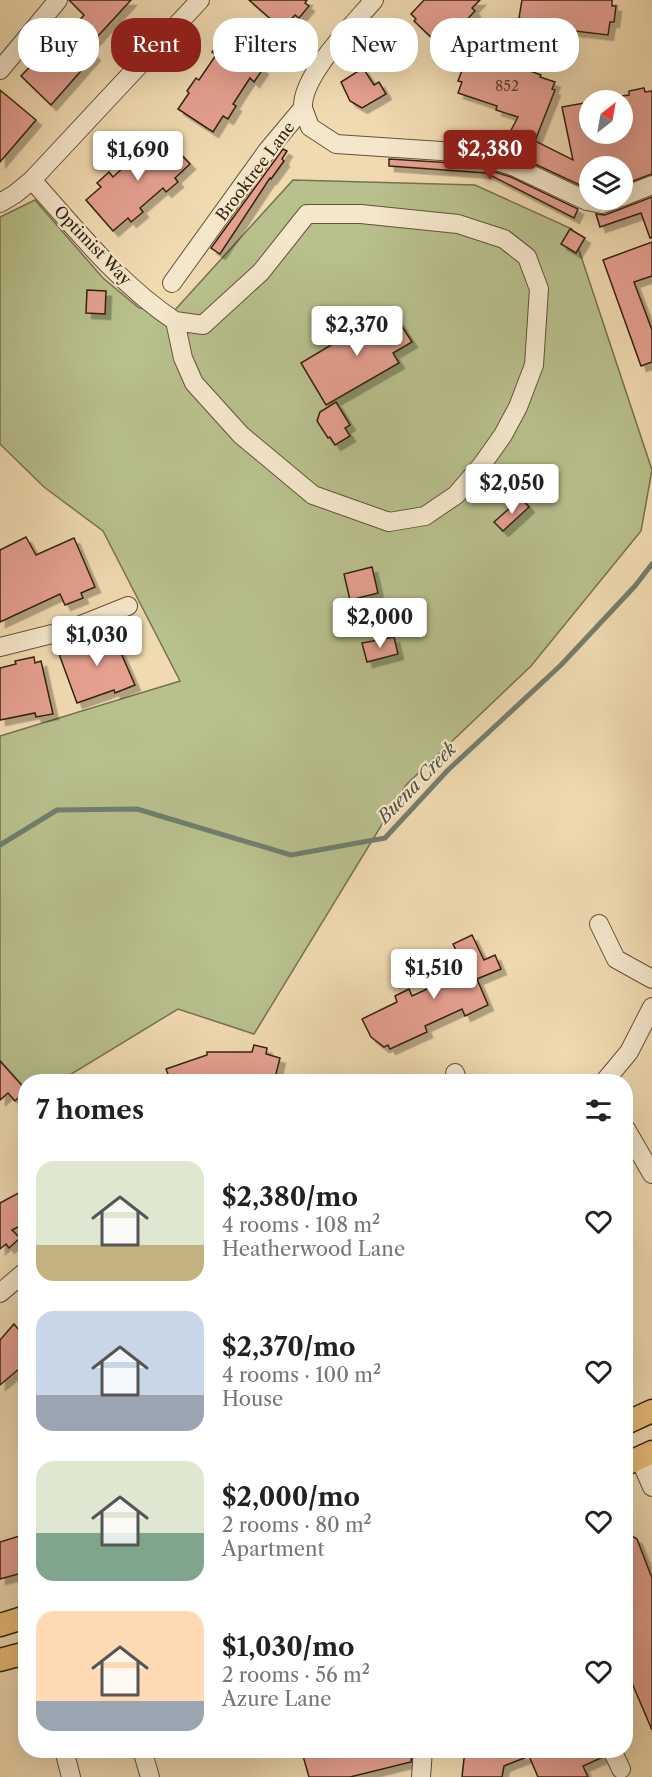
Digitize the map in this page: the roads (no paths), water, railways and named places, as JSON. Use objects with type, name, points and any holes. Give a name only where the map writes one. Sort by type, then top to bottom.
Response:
[{"type":"main road","points":[[633,1420],[652,1411]]},
{"type":"main road","points":[[0,1625],[18,1619]]},
{"type":"main road","points":[[0,1660],[18,1655]]},
{"type":"street","points":[[0,70],[58,0]]},
{"type":"street","points":[[0,203],[32,180],[200,0]]},
{"type":"street","name":"Brooktree Lane","points":[[172,283],[267,151],[303,108],[302,99],[318,67],[374,0]]},
{"type":"street","points":[[303,108],[310,127],[336,144],[471,153],[515,166],[579,197]]},
{"type":"street","name":"Optimist Way","points":[[32,180],[114,270],[156,309],[175,321]]},
{"type":"street","points":[[633,192],[652,185]]},
{"type":"street","points":[[361,213],[458,224],[504,239],[526,257],[539,289],[534,365],[518,407],[503,435],[456,495],[425,516],[389,522],[312,495],[241,435],[194,383],[183,358],[175,321],[203,325],[261,272],[307,214],[361,213]]},
{"type":"street","points":[[0,647],[68,630],[128,606]]},
{"type":"street","points":[[599,924],[616,959],[652,979]]},
{"type":"street","points":[[611,1074],[629,1053],[652,1007]]},
{"type":"street","points":[[633,1141],[652,1174]]},
{"type":"street","points":[[0,1293],[18,1278]]},
{"type":"street","points":[[639,1458],[652,1487]]},
{"type":"street","points":[[66,1758],[71,1777]]},
{"type":"street","points":[[144,1758],[150,1777]]},
{"type":"street","points":[[421,1777],[422,1758]]},
{"type":"street","points":[[616,1758],[621,1769]]},
{"type":"waterway","name":"Buena Creek","points":[[0,845],[57,810],[137,809],[291,855],[385,838],[448,770],[561,665],[635,586],[652,564]]}]
